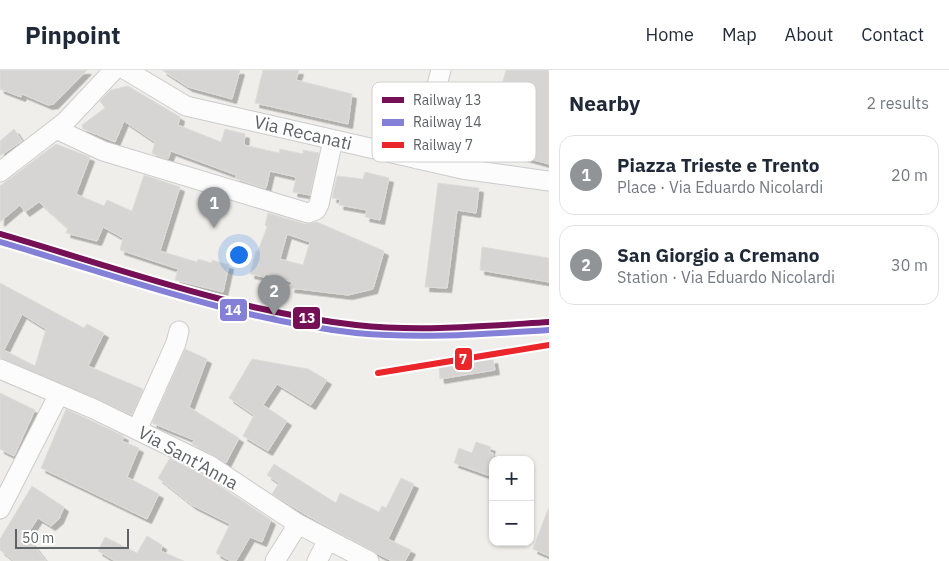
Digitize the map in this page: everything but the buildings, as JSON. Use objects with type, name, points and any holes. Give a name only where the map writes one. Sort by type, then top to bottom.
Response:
[{"type":"street","points":[[0,172],[56,129],[114,70]]},
{"type":"street","name":"Via Recanati","points":[[126,70],[186,106],[372,149]]},
{"type":"street","points":[[56,129],[103,151],[308,213],[316,210],[319,204],[333,140]]},
{"type":"street","name":"Via Recanati","points":[[430,162],[462,169],[549,181]]},
{"type":"street","points":[[137,430],[176,343],[178,331]]},
{"type":"street","name":"Via Sant'Anna","points":[[0,369],[59,394],[209,465],[298,524],[369,561]]},
{"type":"street","points":[[0,508],[59,394]]},
{"type":"street","points":[[274,561],[298,524]]},
{"type":"street","points":[[316,561],[328,540]]},
{"type":"rail line","name":"13","points":[[0,234],[176,287],[265,310],[310,318],[356,325],[404,328],[452,328],[549,322]]},
{"type":"rail line","name":"14","points":[[0,242],[176,295],[265,318],[310,326],[356,333],[404,336],[549,330]]},
{"type":"rail line","name":"7","points":[[378,373],[549,345]]},
{"type":"place","name":"Piazza Trieste e Trento","points":[[214,228]]},
{"type":"place","name":"San Giorgio a Cremano","points":[[274,316]]}]
